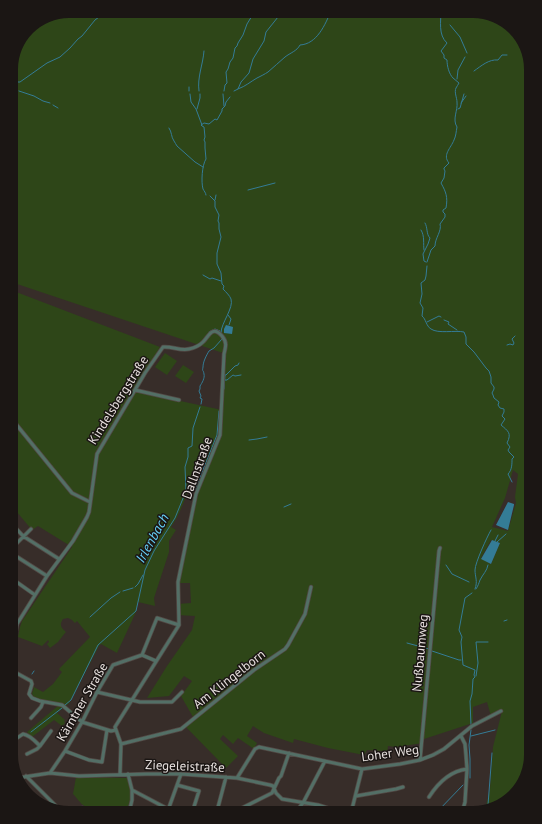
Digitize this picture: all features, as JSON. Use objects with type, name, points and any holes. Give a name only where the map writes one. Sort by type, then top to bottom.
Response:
[{"type":"street","name":"Dallnstraße","points":[[164,347],[167,346],[179,350],[190,349],[201,344],[214,331],[220,334],[226,343],[224,354],[220,436],[196,494],[178,582],[179,625]]},
{"type":"street","name":"Kindelsbergstraße","points":[[18,622],[46,576],[73,541],[87,517],[97,454],[145,373],[164,347]]},
{"type":"street","points":[[135,390],[179,400]]},
{"type":"street","points":[[18,427],[72,493],[90,502]]},
{"type":"street","points":[[18,541],[31,529]]},
{"type":"street","points":[[18,531],[23,536],[59,559]]},
{"type":"street","name":"Nußbaumweg","points":[[420,760],[440,548]]},
{"type":"street","points":[[18,558],[46,576]]},
{"type":"street","points":[[18,583],[35,595]]},
{"type":"street","name":"Am Klingelborn","points":[[121,744],[180,729],[254,670],[285,649],[305,614],[311,587]]},
{"type":"street","points":[[120,775],[121,744],[115,727],[179,625],[157,618],[142,655],[156,661]]},
{"type":"street","name":"Kärntner Straße","points":[[50,773],[82,722],[96,692],[113,665],[142,655]]},
{"type":"street","points":[[18,674],[31,681],[30,696],[43,702],[62,706],[82,722],[111,731],[116,730]]},
{"type":"street","points":[[96,692],[140,702],[172,702],[182,692]]},
{"type":"street","points":[[31,718],[41,707],[43,702]]},
{"type":"street","name":"Loher Weg","points":[[237,778],[255,749],[259,747],[362,768],[400,764],[420,760],[444,749],[472,726],[501,711]]},
{"type":"street","points":[[65,751],[89,760],[102,762],[107,730]]},
{"type":"street","points":[[27,754],[40,746],[51,731]]},
{"type":"street","points":[[18,737],[26,734],[40,746]]},
{"type":"street","points":[[461,736],[465,744],[467,769],[464,806]]},
{"type":"street","points":[[246,806],[272,793],[278,778],[281,776],[289,753]]},
{"type":"street","points":[[301,806],[325,761]]},
{"type":"street","points":[[353,806],[362,768]]},
{"type":"street","points":[[429,797],[434,789],[448,776],[460,770],[467,769]]},
{"type":"street","name":"Ziegeleistraße","points":[[23,777],[50,773],[79,776],[181,774],[237,778],[270,785],[282,799],[321,806]]},
{"type":"street","points":[[128,774],[132,790],[131,806]]},
{"type":"street","points":[[169,806],[181,774]]},
{"type":"street","points":[[26,776],[53,803]]},
{"type":"street","points":[[218,806],[226,777]]},
{"type":"street","points":[[177,785],[199,791],[194,806]]},
{"type":"street","points":[[356,796],[403,787]]},
{"type":"street","points":[[132,790],[162,806]]},
{"type":"green space","points":[[69,18],[477,18],[496,23],[507,31],[517,43],[524,62],[524,762],[517,781],[504,796],[486,804],[490,789],[493,747],[502,711],[491,716],[487,702],[473,707],[473,723],[424,739],[423,743],[396,747],[388,746],[387,755],[383,754],[383,751],[367,750],[364,755],[294,739],[293,743],[264,733],[253,726],[247,736],[257,743],[254,749],[238,738],[233,744],[223,735],[220,739],[238,756],[226,768],[184,725],[193,717],[181,696],[192,681],[184,676],[169,696],[147,698],[192,630],[195,616],[177,615],[177,604],[191,603],[190,583],[177,583],[194,494],[196,496],[206,465],[202,463],[193,478],[180,512],[171,527],[176,530],[169,541],[169,552],[154,598],[155,606],[138,602],[136,612],[117,653],[101,644],[99,646],[70,702],[65,707],[33,697],[32,693],[34,688],[32,686],[43,692],[53,684],[62,672],[59,669],[90,637],[77,621],[75,623],[68,618],[63,619],[61,623],[62,628],[66,632],[58,642],[50,648],[47,644],[49,642],[48,640],[42,646],[18,637],[22,621],[72,547],[38,526],[32,530],[18,513],[18,293],[160,347],[134,391],[222,410],[226,354],[18,284],[18,65],[22,49],[33,33],[49,22]],"holes":[[[513,470],[518,474],[515,497],[516,503],[508,531],[492,527],[505,498]],[[491,540],[500,543],[491,564],[481,558]]]},
{"type":"green space","points":[[165,353],[177,361],[167,375],[155,367]]},
{"type":"green space","points":[[183,365],[194,372],[186,383],[175,376]]},
{"type":"green space","points":[[59,705],[63,708],[57,713],[65,720],[65,723],[62,726],[54,720],[32,737],[27,732]]},
{"type":"green space","points":[[76,777],[127,778],[131,794],[128,806],[86,806],[82,804],[73,794]]},
{"type":"water","points":[[226,325],[233,327],[232,334],[224,333]]},
{"type":"water","points":[[508,502],[514,505],[508,530],[496,525]]},
{"type":"water","points":[[492,540],[500,543],[491,564],[481,559]]},
{"type":"waterway","points":[[18,82],[47,63],[60,57],[82,36],[98,18]]},
{"type":"waterway","points":[[224,91],[227,83],[226,72],[233,58],[235,48],[251,18]]},
{"type":"waterway","name":"Irlenbach","points":[[234,91],[238,89],[241,82],[249,73],[253,59],[264,41],[266,32],[277,18]]},
{"type":"waterway","points":[[238,89],[268,72],[300,45],[311,41],[320,33],[328,18]]},
{"type":"waterway","points":[[427,262],[431,250],[435,246],[440,224],[445,217],[443,210],[446,208],[447,198],[441,183],[444,178],[444,168],[449,163],[446,157],[455,138],[457,127],[455,121],[457,105],[455,91],[459,83],[450,74],[447,60],[444,58],[441,51],[447,43],[441,32],[441,18]]},
{"type":"waterway","points":[[450,25],[460,37],[467,53]]},
{"type":"waterway","points":[[199,91],[199,81],[204,51]]},
{"type":"waterway","points":[[474,71],[488,62],[498,60],[502,55],[507,55]]},
{"type":"waterway","points":[[457,79],[458,70],[465,57]]},
{"type":"waterway","points":[[19,91],[50,103]]},
{"type":"waterway","points":[[190,94],[191,102],[196,109],[202,125]]},
{"type":"waterway","points":[[197,109],[200,94]]},
{"type":"waterway","name":"Irlenbach","points":[[223,94],[224,106]]},
{"type":"waterway","points":[[458,109],[460,108],[464,94]]},
{"type":"waterway","points":[[461,103],[466,96]]},
{"type":"waterway","name":"Irlenbach","points":[[206,195],[202,182],[203,169],[206,159],[205,137],[204,127],[201,125],[204,123],[209,124],[215,119],[217,120],[230,97]]},
{"type":"waterway","points":[[53,105],[58,108]]},
{"type":"waterway","points":[[169,128],[177,146],[203,167]]},
{"type":"waterway","points":[[248,190],[275,183]]},
{"type":"waterway","name":"Irlenbach","points":[[215,200],[216,195]]},
{"type":"waterway","name":"Irlenbach","points":[[210,196],[215,201],[215,207],[219,215],[218,221],[221,237],[217,253],[217,264],[221,273],[222,284],[224,286],[223,289],[231,299],[231,307],[221,333],[224,337]]},
{"type":"waterway","points":[[425,223],[430,238],[423,254],[424,261],[426,262]]},
{"type":"waterway","points":[[421,230],[424,250]]},
{"type":"waterway","points":[[427,266],[425,280],[421,283],[422,294],[420,303],[423,308],[422,316],[429,328],[434,330],[442,332],[464,332],[466,344],[489,371],[491,383],[494,387],[492,393],[494,398],[499,402],[498,405],[500,408],[504,409],[502,416],[505,419],[501,425],[509,434],[507,443],[510,447],[508,450],[514,457],[512,459],[511,469],[508,474],[512,482]]},
{"type":"waterway","points":[[203,275],[210,279],[212,278],[221,281]]},
{"type":"waterway","points":[[228,315],[231,319],[229,325]]},
{"type":"waterway","points":[[427,322],[439,316],[441,317]]},
{"type":"waterway","points":[[444,320],[449,322],[448,324],[457,330]]},
{"type":"waterway","name":"Irlenbach","points":[[215,329],[220,331]]},
{"type":"waterway","points":[[209,332],[213,330]]},
{"type":"waterway","points":[[507,345],[513,345],[514,343],[512,339],[515,336]]},
{"type":"waterway","name":"Irlenbach","points":[[201,404],[202,399],[200,398],[201,396],[199,391],[204,377],[204,361],[209,351],[222,339]]},
{"type":"waterway","points":[[224,389],[225,375],[239,363]]},
{"type":"waterway","points":[[224,380],[227,380],[233,375],[241,375]]},
{"type":"waterway","name":"Irlenbach","points":[[65,705],[71,700],[98,645],[136,611],[145,570],[154,551],[175,518],[186,491],[185,467],[188,457],[188,448],[192,446],[193,428],[200,407]]},
{"type":"waterway","points":[[195,490],[217,435],[219,411]]},
{"type":"waterway","points":[[249,440],[267,437]]},
{"type":"waterway","points":[[284,507],[291,504]]},
{"type":"waterway","points":[[475,589],[475,570],[491,530]]},
{"type":"waterway","points":[[497,542],[506,534]]},
{"type":"waterway","points":[[495,541],[498,535]]},
{"type":"waterway","points":[[446,565],[452,574],[469,582]]},
{"type":"waterway","points":[[476,589],[488,565]]},
{"type":"waterway","name":"Irlenbach","points":[[135,587],[143,575]]},
{"type":"waterway","points":[[123,591],[133,588]]},
{"type":"waterway","points":[[90,617],[120,592]]},
{"type":"waterway","points":[[471,725],[470,701],[475,670],[463,665],[462,637],[459,630],[465,598],[472,593]]},
{"type":"waterway","points":[[476,676],[478,663],[476,642],[488,642]]},
{"type":"waterway","points":[[407,643],[429,649]]},
{"type":"waterway","points":[[432,651],[461,660]]},
{"type":"waterway","name":"Irlenbach","points":[[31,732],[62,708]]},
{"type":"waterway","points":[[470,778],[469,745],[471,730]]},
{"type":"waterway","points":[[471,736],[495,730]]},
{"type":"waterway","points":[[488,803],[492,753]]},
{"type":"waterway","points":[[443,806],[463,785]]}]
